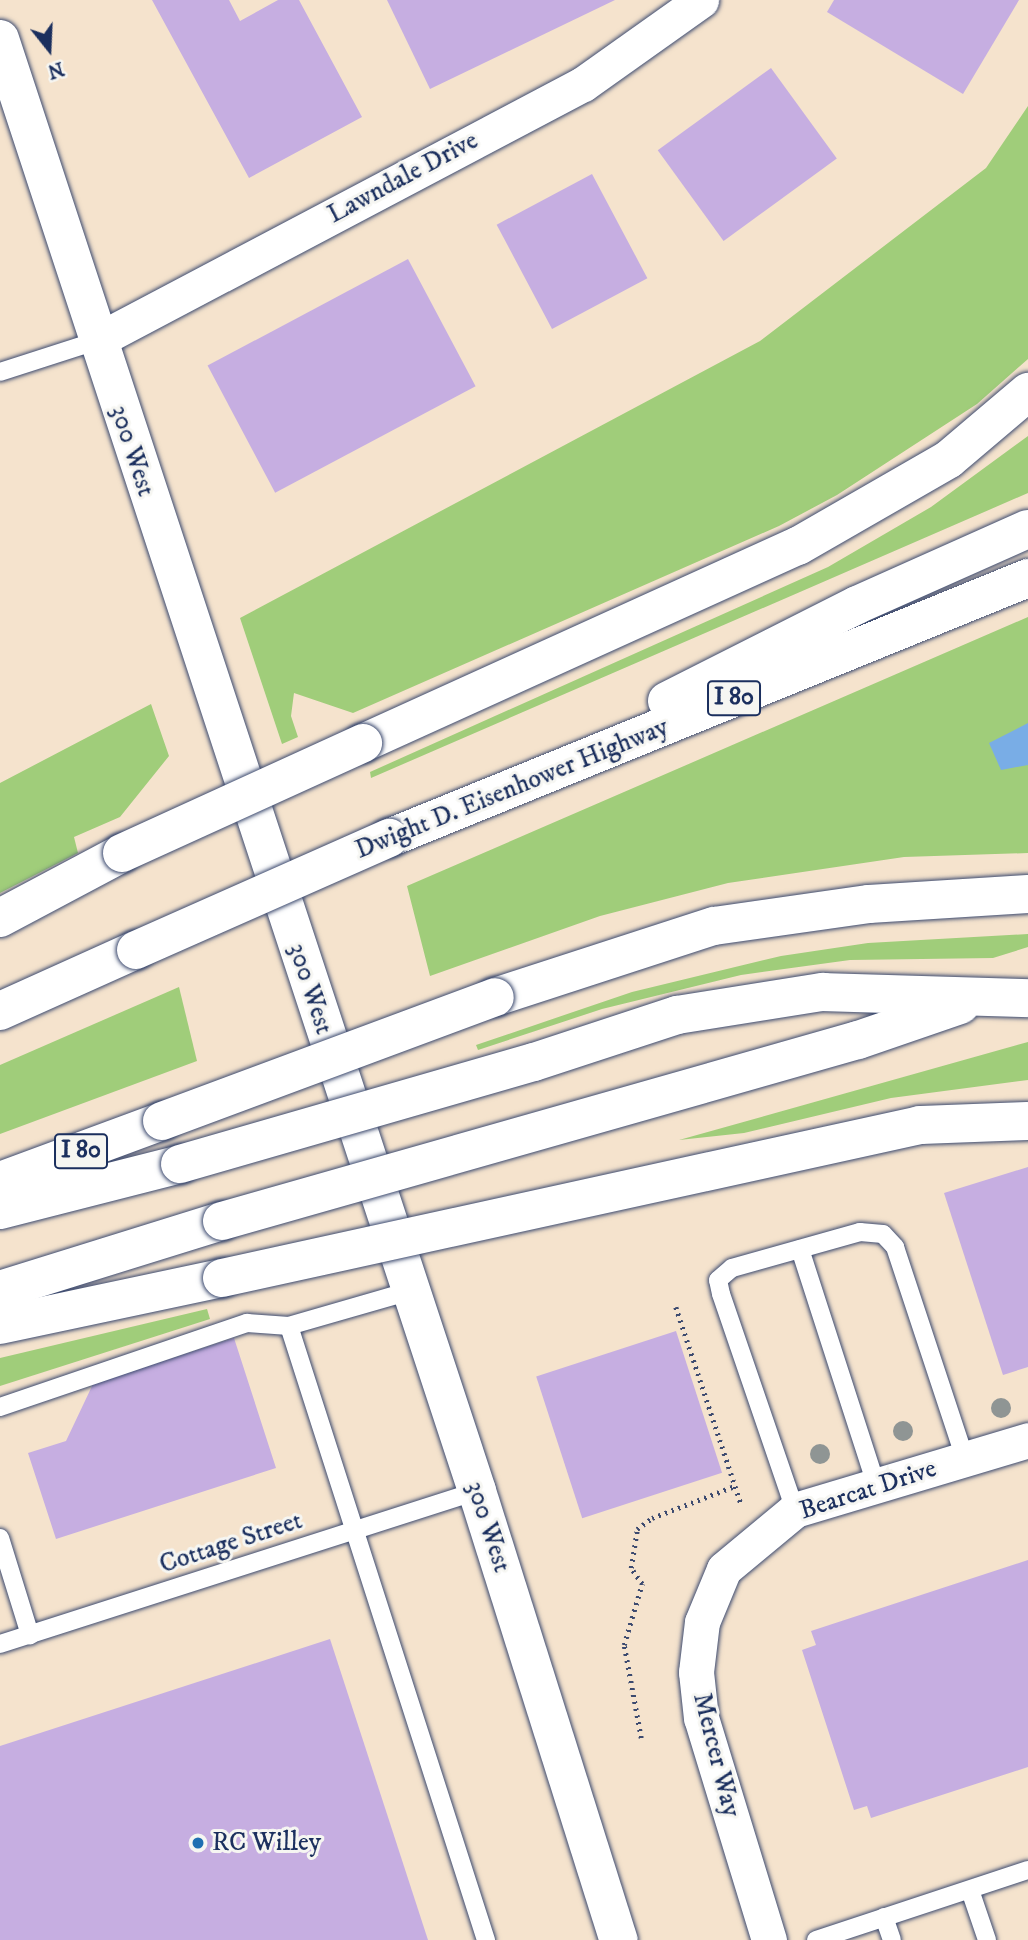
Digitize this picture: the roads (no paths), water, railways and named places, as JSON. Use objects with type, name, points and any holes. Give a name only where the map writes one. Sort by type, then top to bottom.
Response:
[{"type":"main road","name":"300 West","points":[[0,38],[96,341],[477,1491],[619,1940]]},
{"type":"main road","points":[[0,918],[122,853],[798,546],[949,458],[1028,392]]},
{"type":"main road","points":[[439,816],[857,605],[1028,529]]},
{"type":"main road","name":"Dwight D. Eisenhower Highway","points":[[0,1011],[439,816],[1028,578]]},
{"type":"main road","name":"I 80","points":[[0,1181],[495,997],[714,926],[869,904],[1028,894]]},
{"type":"main road","points":[[858,1040],[1028,981]]},
{"type":"main road","points":[[0,1210],[180,1164],[677,1015],[823,992],[1028,1000]]},
{"type":"main road","points":[[0,1290],[222,1221],[858,1040],[1028,1000]]},
{"type":"main road","points":[[0,1325],[919,1125],[1028,1121]]},
{"type":"street","name":"Lawndale Drive","points":[[96,341],[583,84],[701,0]]},
{"type":"street","name":"Bearcat Drive","points":[[724,1569],[796,1510],[1028,1440]]},
{"type":"street","name":"Mercer Way","points":[[724,1569],[702,1622],[696,1672],[701,1718],[769,1940]]},
{"type":"lane","points":[[0,372],[96,341]]},
{"type":"lane","points":[[796,1510],[718,1280],[732,1268],[860,1232],[883,1234],[895,1247],[965,1459]]},
{"type":"lane","points":[[800,1249],[876,1485]]},
{"type":"lane","points":[[0,1407],[247,1322],[289,1326],[411,1291]]},
{"type":"lane","points":[[289,1326],[486,1940]]},
{"type":"lane","name":"Cottage Street","points":[[0,1644],[477,1491]]},
{"type":"lane","points":[[0,1538],[30,1635]]},
{"type":"lane","points":[[816,1940],[1028,1870]]},
{"type":"lane","points":[[970,1889],[987,1940]]},
{"type":"lane","points":[[884,1917],[892,1940]]},
{"type":"water","points":[[1028,723],[1028,765],[1001,770],[989,743]]},
{"type":"place","name":"RC Willey","points":[[198,1843]]}]
